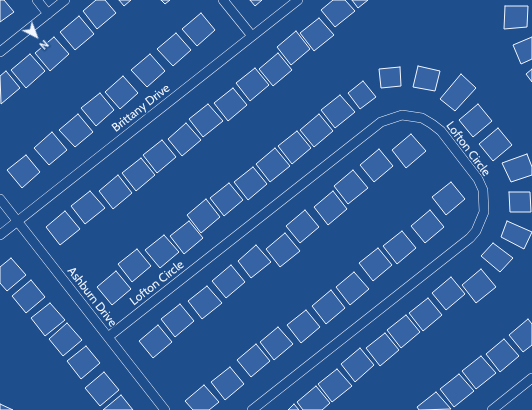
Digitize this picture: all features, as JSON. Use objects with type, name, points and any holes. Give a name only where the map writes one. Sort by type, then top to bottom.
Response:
[{"type":"street","points":[[37,0],[48,14]]},
{"type":"street","points":[[0,52],[65,0]]},
{"type":"street","points":[[223,0],[252,36]]},
{"type":"street","name":"Brittany Drive","points":[[0,235],[298,0]]},
{"type":"street","name":"Lofton Circle","points":[[108,337],[381,122],[402,116],[422,118],[432,124],[440,131],[478,179],[483,190],[484,212],[476,231],[470,238],[252,410]]},
{"type":"street","name":"Ashburn Drive","points":[[0,199],[165,410]]},
{"type":"street","points":[[492,410],[532,378]]},
{"type":"building","points":[[0,0],[4,0],[14,12],[0,22]]},
{"type":"building","points":[[96,0],[105,0],[116,13],[97,29],[83,11]]},
{"type":"building","points":[[119,0],[131,0],[124,6]]},
{"type":"building","points":[[161,0],[170,0],[165,4]]},
{"type":"building","points":[[250,0],[262,0],[255,6]]},
{"type":"building","points":[[333,0],[345,0],[355,11],[335,27],[321,10]]},
{"type":"building","points":[[352,0],[368,0],[358,8]]},
{"type":"building","points":[[505,6],[528,6],[527,27],[504,29]]},
{"type":"building","points":[[201,13],[215,30],[197,46],[182,29]]},
{"type":"building","points":[[79,16],[94,34],[75,50],[60,32]]},
{"type":"building","points":[[319,18],[334,35],[314,51],[300,33]]},
{"type":"building","points":[[296,31],[310,49],[291,65],[277,47]]},
{"type":"building","points":[[176,33],[191,50],[173,66],[157,49]]},
{"type":"building","points":[[54,37],[69,54],[50,71],[35,53]]},
{"type":"building","points":[[532,37],[532,59],[521,64],[513,45]]},
{"type":"building","points":[[278,53],[292,70],[273,86],[259,69]]},
{"type":"building","points":[[30,54],[45,71],[26,88],[11,70]]},
{"type":"building","points":[[150,54],[165,71],[147,87],[131,70]]},
{"type":"building","points":[[418,66],[440,71],[435,91],[413,87]]},
{"type":"building","points":[[400,67],[401,86],[381,88],[379,69]]},
{"type":"building","points":[[255,68],[269,85],[250,101],[236,83]]},
{"type":"building","points":[[532,69],[532,82],[526,74]]},
{"type":"building","points":[[6,71],[20,88],[1,104],[0,76]]},
{"type":"building","points":[[461,74],[476,88],[455,111],[440,99]]},
{"type":"building","points":[[123,76],[138,93],[120,109],[105,92]]},
{"type":"building","points":[[363,81],[376,97],[360,109],[348,93]]},
{"type":"building","points":[[233,88],[247,105],[228,121],[214,103]]},
{"type":"building","points":[[100,93],[114,110],[96,126],[81,108]]},
{"type":"building","points":[[340,95],[355,112],[335,128],[321,110]]},
{"type":"building","points":[[208,104],[223,121],[203,137],[189,119]]},
{"type":"building","points":[[478,104],[492,121],[473,137],[459,120]]},
{"type":"building","points":[[78,114],[93,132],[75,147],[59,130]]},
{"type":"building","points":[[319,114],[333,131],[314,147],[300,130]]},
{"type":"building","points":[[186,123],[201,140],[182,156],[168,139]]},
{"type":"building","points":[[498,128],[512,145],[493,161],[479,144]]},
{"type":"building","points":[[297,131],[311,148],[292,164],[278,146]]},
{"type":"building","points":[[52,132],[67,150],[49,165],[34,148]]},
{"type":"building","points":[[411,134],[426,151],[406,168],[392,150]]},
{"type":"building","points":[[162,140],[176,157],[157,173],[143,155]]},
{"type":"building","points":[[275,148],[290,166],[270,182],[256,164]]},
{"type":"building","points":[[379,149],[393,166],[374,182],[360,165]]},
{"type":"building","points":[[527,154],[532,167],[532,175],[511,182],[502,163]]},
{"type":"building","points":[[26,155],[40,172],[22,188],[7,170]]},
{"type":"building","points":[[141,158],[155,175],[136,191],[122,173]]},
{"type":"building","points":[[253,167],[267,184],[248,200],[234,182]]},
{"type":"building","points":[[353,170],[368,188],[348,204],[334,186]]},
{"type":"building","points":[[118,175],[132,193],[113,209],[99,191]]},
{"type":"building","points":[[451,182],[465,199],[446,215],[432,197]]},
{"type":"building","points":[[229,183],[243,200],[224,216],[210,198]]},
{"type":"building","points":[[90,191],[105,208],[85,224],[71,206]]},
{"type":"building","points":[[333,191],[347,209],[328,225],[314,207]]},
{"type":"building","points":[[509,192],[530,192],[531,212],[510,212]]},
{"type":"building","points":[[206,199],[220,217],[201,233],[187,215]]},
{"type":"building","points":[[305,210],[319,227],[300,243],[286,226]]},
{"type":"building","points":[[430,210],[444,227],[425,243],[411,226]]},
{"type":"building","points":[[65,211],[80,229],[60,245],[46,227]]},
{"type":"building","points":[[189,221],[203,238],[184,254],[170,236]]},
{"type":"building","points":[[507,221],[532,232],[524,249],[501,237]]},
{"type":"building","points":[[402,231],[416,248],[397,264],[383,246]]},
{"type":"building","points":[[285,233],[300,251],[280,267],[266,249]]},
{"type":"building","points":[[164,235],[179,252],[160,268],[145,250]]},
{"type":"building","points":[[493,243],[513,258],[500,272],[481,256]]},
{"type":"building","points":[[256,245],[271,262],[251,278],[238,261]]},
{"type":"building","points":[[378,248],[392,265],[373,281],[359,263]]},
{"type":"building","points":[[137,249],[151,266],[132,282],[118,264]]},
{"type":"building","points":[[11,258],[26,275],[7,291],[0,283],[0,267]]},
{"type":"building","points":[[231,265],[245,282],[226,298],[212,281]]},
{"type":"building","points":[[481,269],[496,287],[476,303],[462,285]]},
{"type":"building","points":[[116,271],[131,289],[112,305],[97,287]]},
{"type":"building","points":[[354,272],[369,289],[350,305],[336,287]]},
{"type":"building","points":[[451,277],[465,294],[446,310],[432,293]]},
{"type":"building","points":[[31,280],[45,297],[26,313],[12,296]]},
{"type":"building","points":[[207,286],[222,303],[202,319],[188,301]]},
{"type":"building","points":[[331,290],[345,308],[326,324],[312,306]]},
{"type":"building","points":[[428,298],[442,315],[423,331],[409,313]]},
{"type":"building","points":[[50,303],[65,320],[45,336],[31,318]]},
{"type":"building","points":[[180,304],[194,321],[175,337],[161,319]]},
{"type":"building","points":[[306,310],[320,327],[301,343],[287,325]]},
{"type":"building","points":[[406,315],[420,332],[401,348],[387,330]]},
{"type":"building","points":[[528,319],[532,324],[532,345],[523,352],[509,335]]},
{"type":"building","points":[[67,323],[82,340],[63,356],[49,339]]},
{"type":"building","points":[[158,325],[172,342],[153,358],[139,341]]},
{"type":"building","points":[[278,327],[293,344],[274,360],[260,342]]},
{"type":"building","points":[[385,333],[399,350],[380,366],[366,348]]},
{"type":"building","points":[[504,339],[519,356],[500,372],[486,354]]},
{"type":"building","points":[[256,344],[270,361],[251,377],[237,360]]},
{"type":"building","points":[[86,346],[100,363],[81,379],[67,361]]},
{"type":"building","points":[[360,348],[374,365],[355,382],[341,364]]},
{"type":"building","points":[[481,356],[496,373],[476,389],[462,371]]},
{"type":"building","points":[[230,367],[244,384],[225,400],[211,382]]},
{"type":"building","points":[[337,369],[352,386],[332,402],[318,384]]},
{"type":"building","points":[[104,372],[119,390],[100,406],[85,388]]},
{"type":"building","points":[[459,374],[474,391],[454,407],[440,389]]},
{"type":"building","points":[[204,385],[219,402],[209,410],[193,410],[185,401]]},
{"type":"building","points":[[316,386],[330,403],[322,410],[303,410],[297,402]]},
{"type":"building","points":[[436,392],[451,409],[419,410],[417,407]]},
{"type":"building","points":[[121,395],[133,410],[103,410]]},
{"type":"building","points":[[0,404],[13,410],[0,410]]},
{"type":"building","points":[[294,404],[299,410],[288,410]]}]
